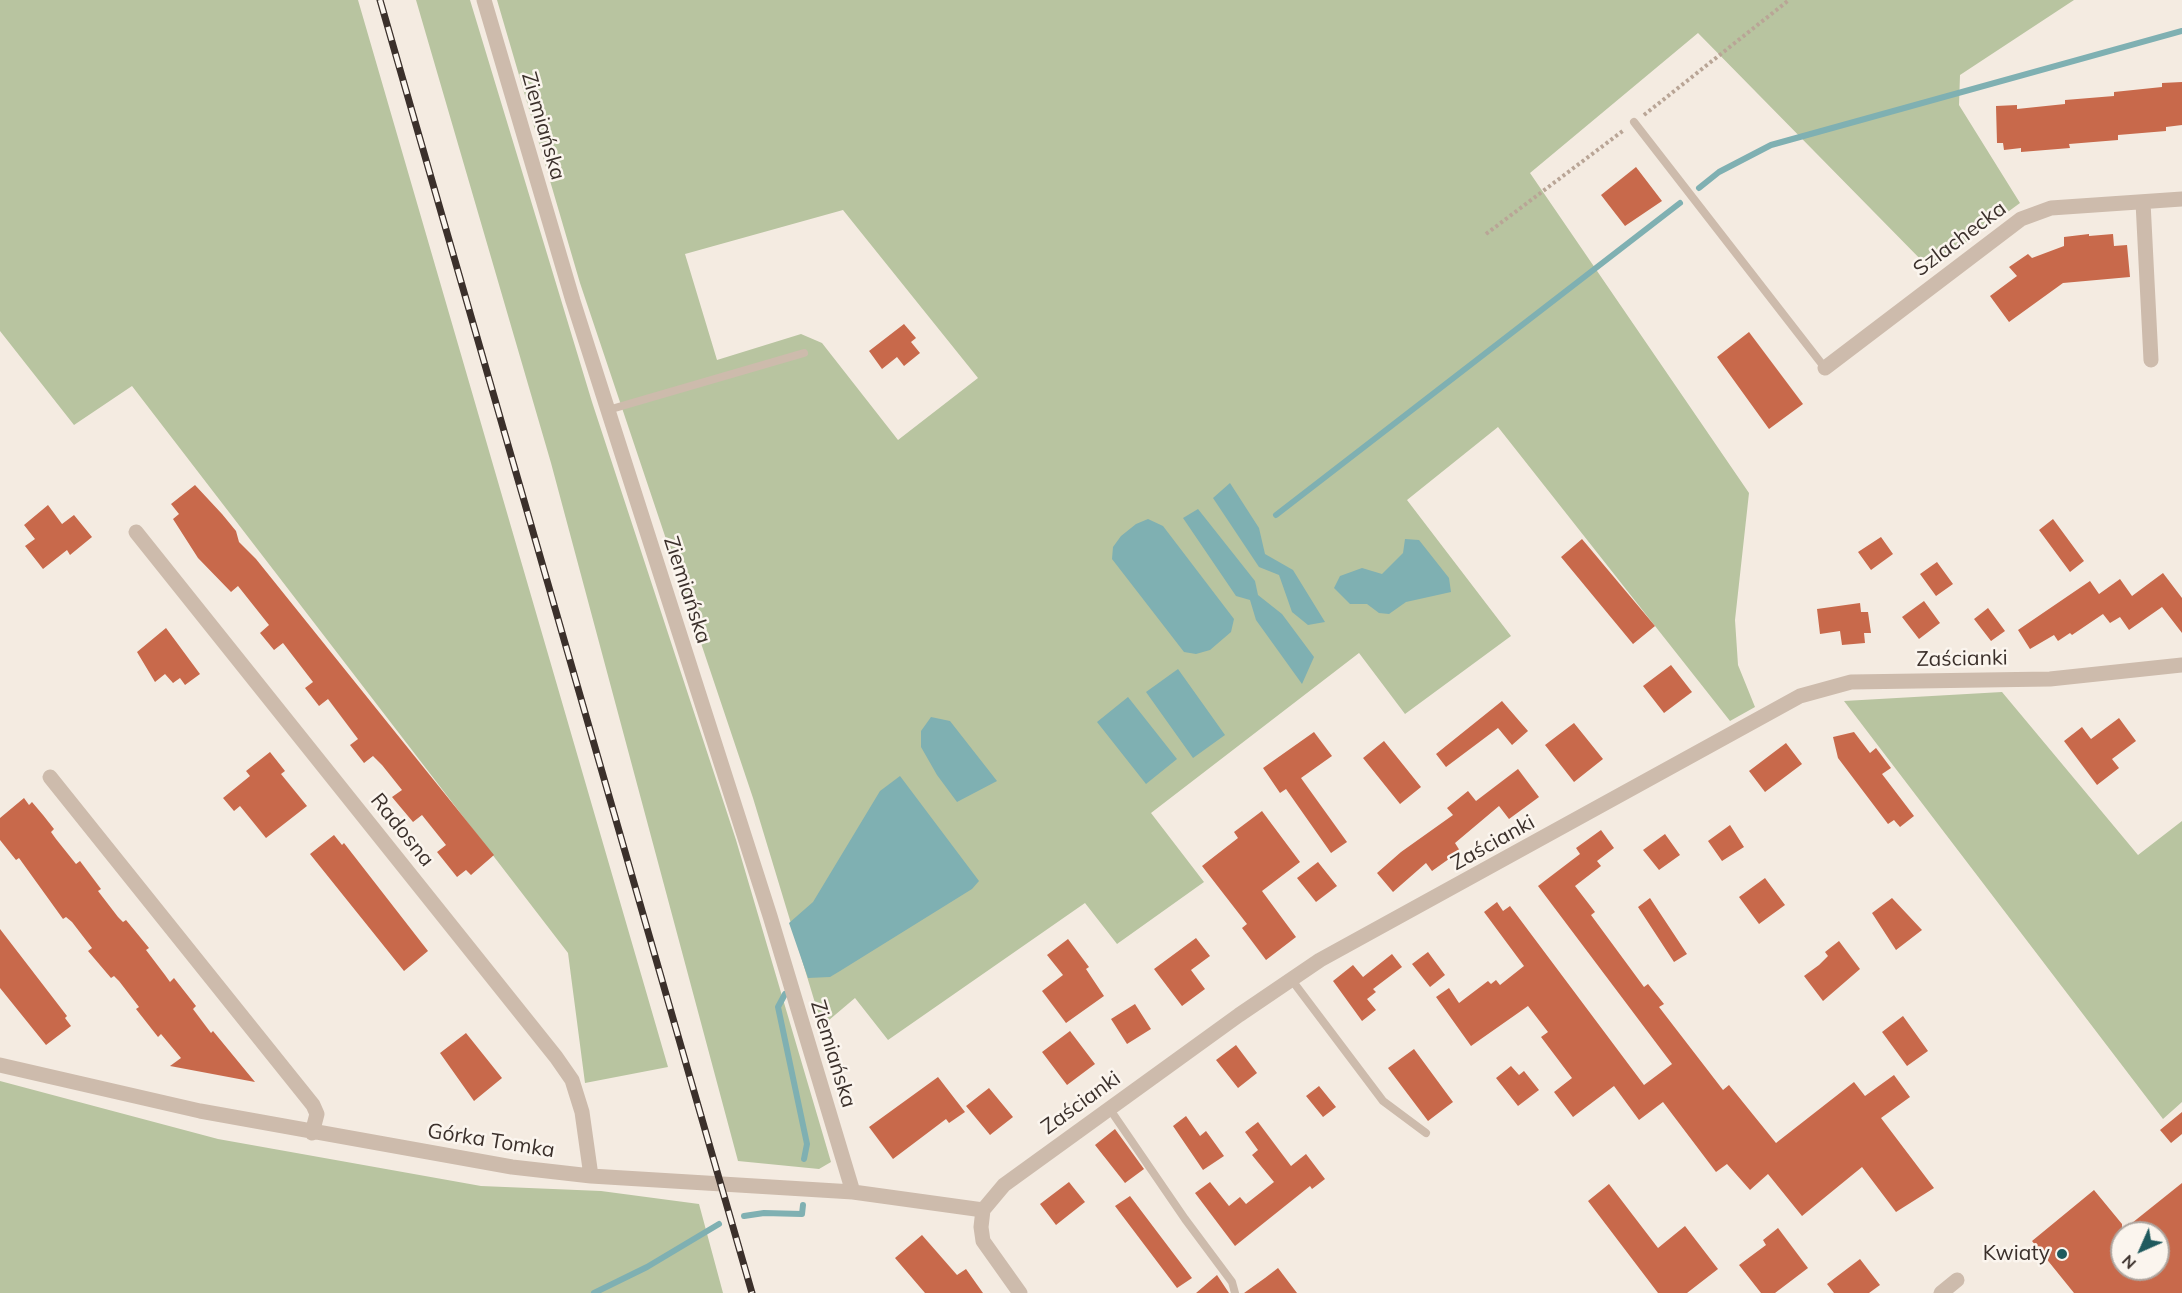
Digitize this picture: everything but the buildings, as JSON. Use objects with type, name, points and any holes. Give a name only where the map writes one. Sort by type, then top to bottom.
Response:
[{"type":"street","name":"Ziemiańska","points":[[484,0],[608,410],[770,916],[853,1192]]},
{"type":"street","name":"Szlachecka","points":[[1825,368],[2021,219],[2050,208],[2182,199]]},
{"type":"street","points":[[2143,202],[2151,360]]},
{"type":"street","name":"Radosna","points":[[136,532],[556,1057],[572,1080],[582,1112],[591,1176]]},
{"type":"street","name":"Zaścianki","points":[[982,1210],[1004,1185],[1109,1108],[1320,960],[1800,696],[1851,682],[2050,679],[2182,665]]},
{"type":"street","points":[[50,777],[313,1106],[317,1114],[312,1133]]},
{"type":"street","name":"Górka Tomka","points":[[0,1065],[200,1112],[512,1167],[591,1176],[853,1192],[982,1210]]},
{"type":"street","points":[[982,1210],[983,1241],[1020,1293]]},
{"type":"street","points":[[1941,1293],[1957,1280]]},
{"type":"lane","points":[[1634,122],[1825,368]]},
{"type":"lane","points":[[608,410],[804,353]]},
{"type":"lane","points":[[1291,979],[1383,1101],[1426,1133]]},
{"type":"lane","points":[[1109,1108],[1185,1219],[1232,1282],[1235,1293]]},
{"type":"green space","points":[[0,0],[358,0],[668,1067],[585,1083],[568,953],[132,386],[74,425],[0,331]]},
{"type":"green space","points":[[416,0],[470,0],[592,402],[736,840],[831,1162],[819,1169],[738,1161],[551,463]]},
{"type":"green space","points":[[497,0],[2074,0],[1960,75],[1959,105],[2020,203],[1930,269],[1698,33],[1530,173],[1749,493],[1735,620],[1738,665],[1755,707],[1730,721],[1498,427],[1407,500],[1511,636],[1405,714],[1359,653],[1151,813],[1204,882],[1117,944],[1085,903],[888,1040],[855,998],[822,1026],[753,798],[580,283]],"holes":[[[843,210],[978,378],[898,440],[822,343],[801,334],[717,360],[685,254]]]},
{"type":"green space","points":[[2002,692],[2138,855],[2182,821],[2182,1102],[2163,1119],[1844,701]]},
{"type":"green space","points":[[0,1081],[218,1139],[481,1186],[601,1191],[699,1204],[723,1293],[0,1293]]},
{"type":"water","points":[[1230,483],[1259,528],[1265,554],[1293,570],[1325,622],[1308,625],[1292,612],[1279,575],[1259,567],[1213,498]]},
{"type":"water","points":[[1198,509],[1255,581],[1258,595],[1282,614],[1314,657],[1302,684],[1256,620],[1250,600],[1236,596],[1183,518]]},
{"type":"water","points":[[1148,519],[1163,526],[1234,619],[1231,632],[1210,650],[1196,654],[1184,652],[1112,559],[1113,547],[1121,536],[1136,524]]},
{"type":"water","points":[[1405,539],[1419,540],[1449,578],[1451,592],[1406,602],[1389,614],[1379,613],[1367,604],[1350,604],[1334,588],[1340,576],[1362,568],[1382,574],[1403,553]]},
{"type":"water","points":[[1178,669],[1225,735],[1193,758],[1146,692]]},
{"type":"water","points":[[1128,697],[1177,759],[1146,784],[1097,722]]},
{"type":"water","points":[[931,717],[950,721],[997,781],[957,802],[937,775],[921,747],[921,731]]},
{"type":"water","points":[[900,776],[979,881],[972,889],[830,977],[808,978],[789,923],[813,902],[880,791]]},
{"type":"waterway","points":[[1699,188],[1719,172],[1771,145],[2182,31]]},
{"type":"waterway","points":[[1276,515],[1680,203]]},
{"type":"waterway","points":[[785,994],[778,1007],[807,1144],[804,1159]]},
{"type":"waterway","points":[[744,1216],[764,1213],[802,1214],[803,1205]]},
{"type":"waterway","points":[[594,1293],[647,1267],[719,1224]]},
{"type":"railway","points":[[380,0],[752,1293]]},
{"type":"place","name":"Kwiaty","points":[[2062,1254]]}]
